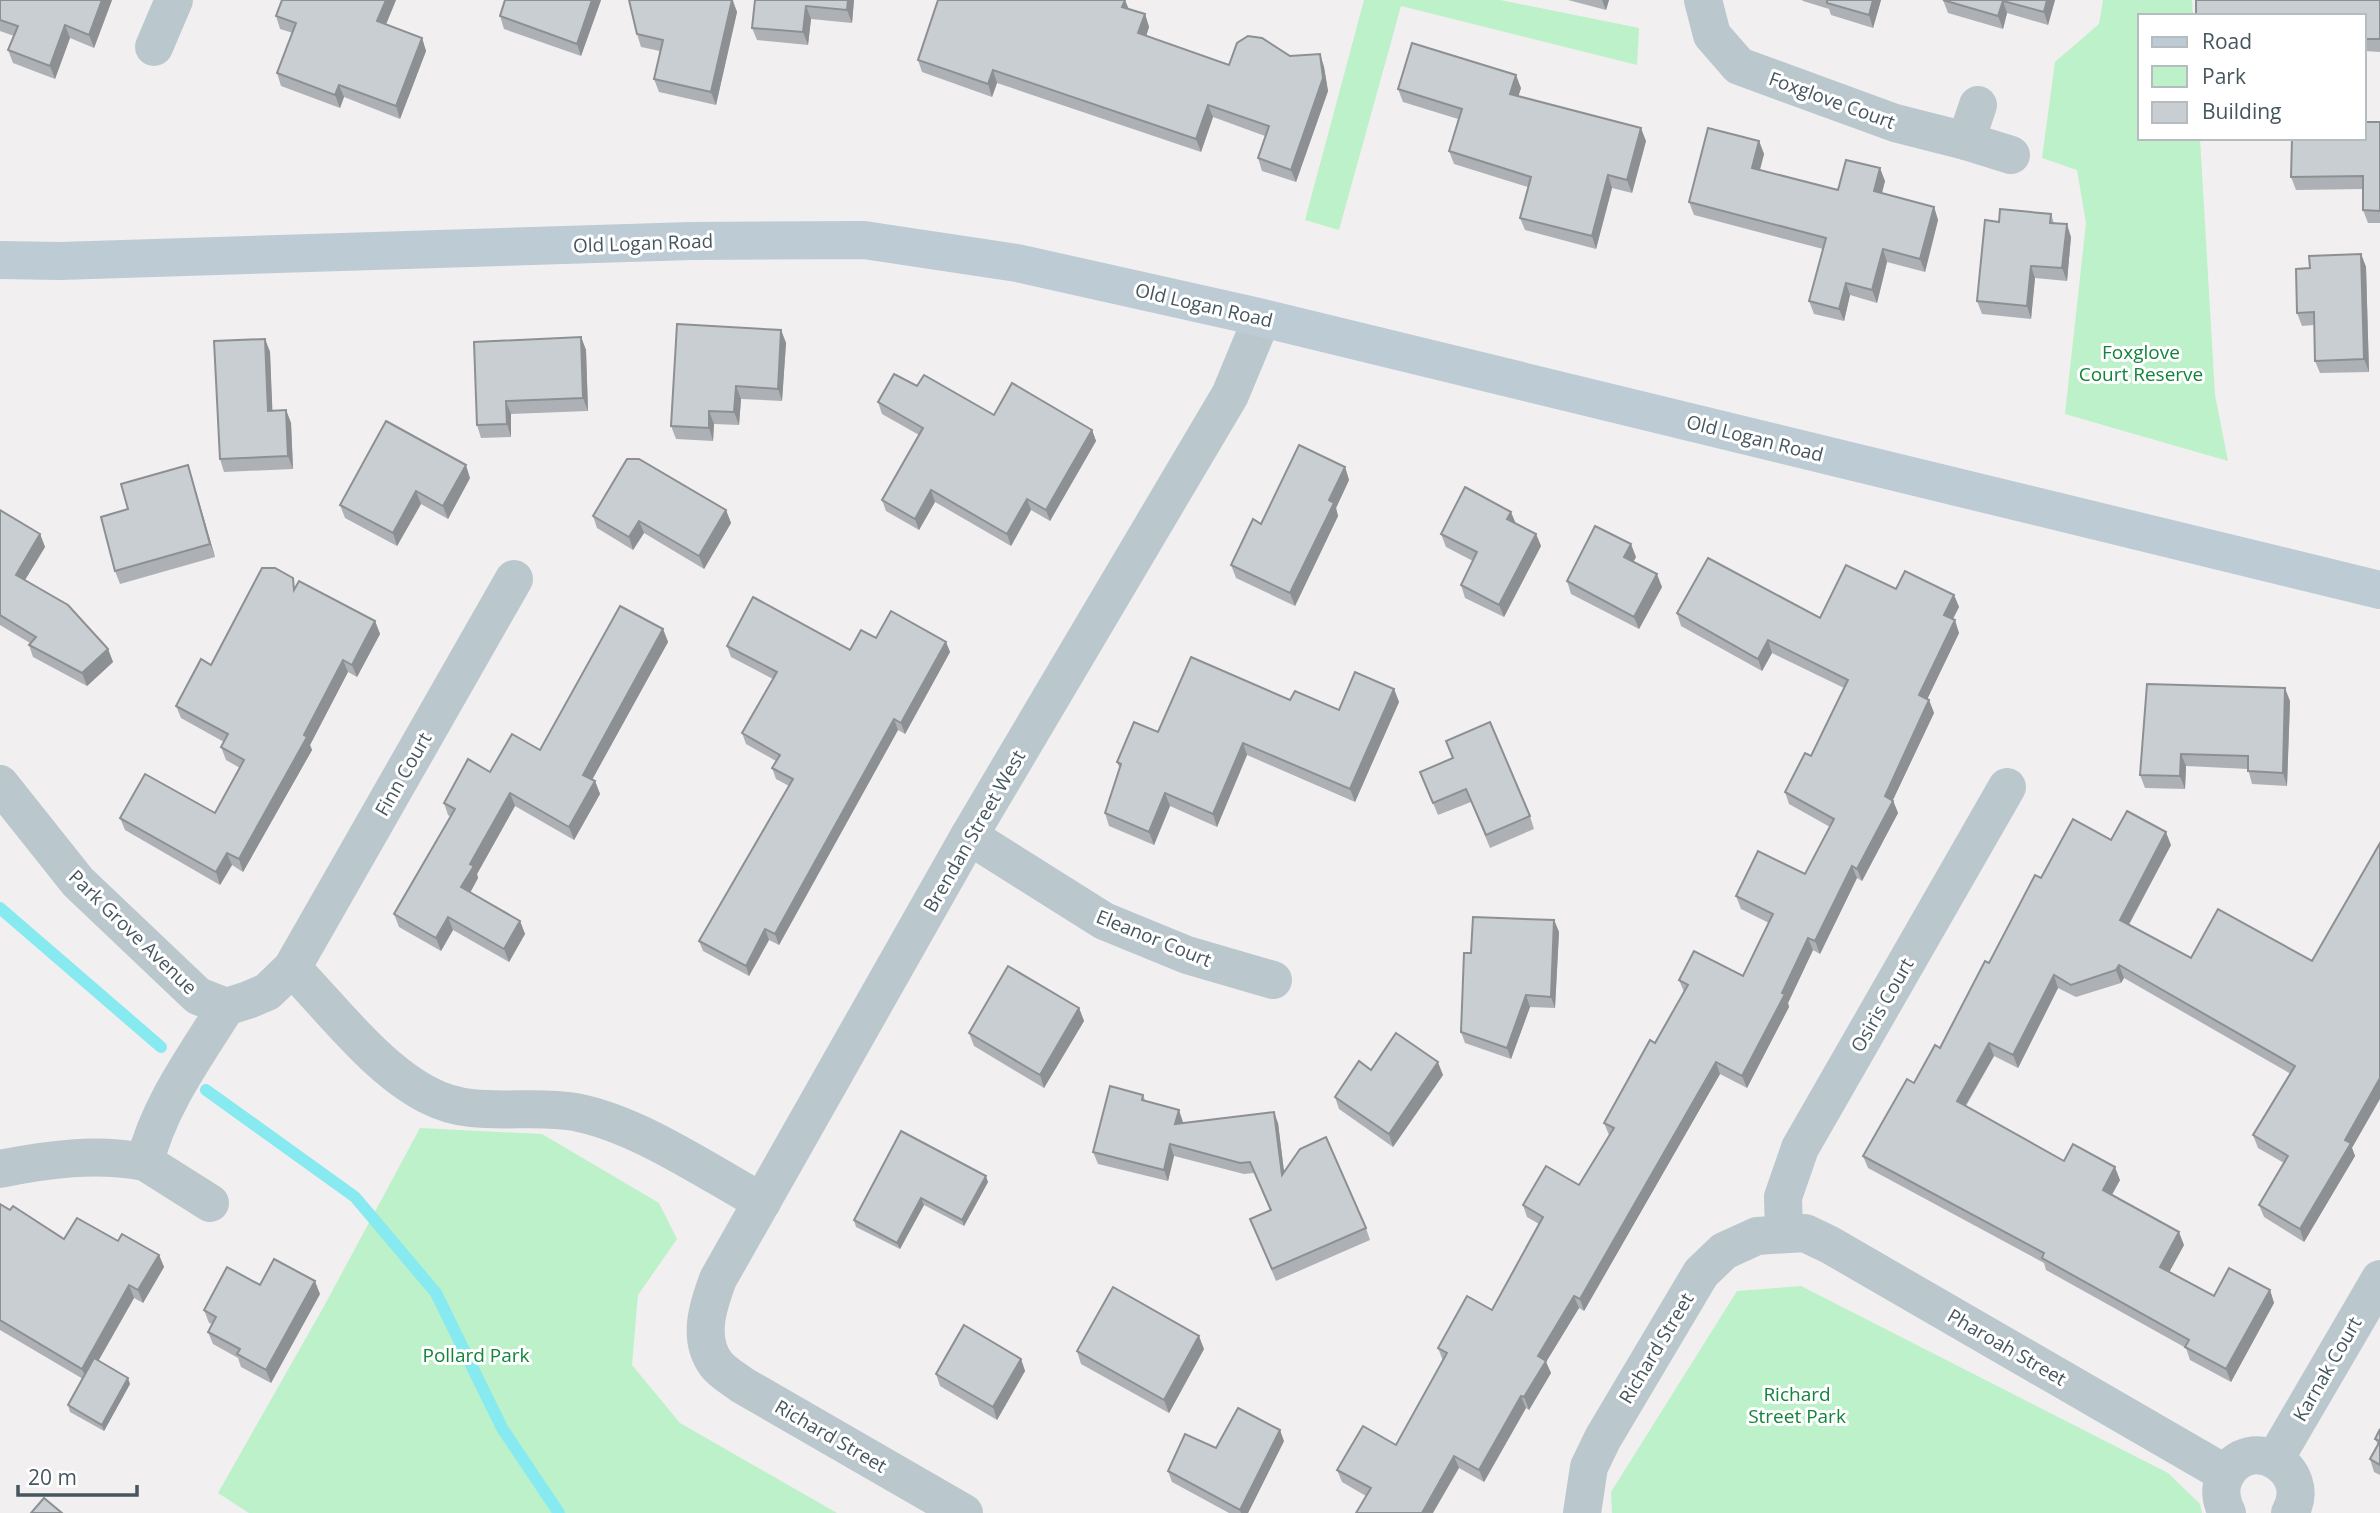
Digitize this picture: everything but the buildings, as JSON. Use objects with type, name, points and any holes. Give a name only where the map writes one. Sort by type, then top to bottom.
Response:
[{"type":"main road","name":"Old Logan Road","points":[[0,260],[88,260],[691,241],[864,240],[1017,263],[1262,318],[2380,590]]},
{"type":"street","points":[[154,47],[174,0]]},
{"type":"street","name":"Foxglove Court","points":[[1708,18],[1739,66],[1895,123],[2011,155]]},
{"type":"street","points":[[1966,141],[1978,105]]},
{"type":"street","name":"Brendan Street West","points":[[708,1350],[705,1328],[709,1304],[718,1279],[969,836],[1230,395],[1262,318]]},
{"type":"street","name":"Finn Court","points":[[292,968],[514,579]]},
{"type":"street","name":"Park Grove Avenue","points":[[0,784],[78,882],[198,996],[226,1007]]},
{"type":"street","name":"Osiris Court","points":[[1784,1232],[1783,1197],[1800,1148],[2007,787]]},
{"type":"street","name":"Eleanor Court","points":[[969,836],[1104,921],[1188,955],[1273,980]]},
{"type":"street","points":[[145,1162],[153,1129],[165,1106],[226,1007],[267,992],[292,968],[401,1079],[429,1097],[462,1108],[575,1112],[630,1131],[762,1202]]},
{"type":"street","points":[[0,1169],[54,1159],[113,1156],[145,1162],[210,1203]]},
{"type":"street","name":"Pharoah Street","points":[[1784,1232],[1805,1233],[1830,1245],[2226,1474]]},
{"type":"street","name":"Richard Street","points":[[1582,1513],[1589,1467],[1603,1438],[1701,1273],[1724,1251],[1757,1236],[1784,1232]]},
{"type":"street","name":"Karnak Court","points":[[2275,1459],[2380,1279]]},
{"type":"street","name":"Richard Street","points":[[708,1350],[716,1366],[742,1385],[964,1513]]},
{"type":"street","points":[[2227,1513],[2221,1496],[2226,1474],[2239,1460],[2247,1456],[2275,1459],[2290,1472],[2294,1481],[2293,1512]]},
{"type":"green space","points":[[1364,0],[1500,0],[1639,28],[1637,65],[1401,6],[1339,230],[1305,220]]},
{"type":"green space","name":"Foxglove Court Reserve","points":[[2103,0],[2192,0],[2193,14],[2138,14],[2138,140],[2200,140],[2215,395],[2228,461],[2065,414],[2086,223],[2077,170],[2042,158],[2055,62],[2099,24]]},
{"type":"green space","name":"Pollard Park","points":[[420,1128],[542,1134],[659,1203],[677,1239],[638,1295],[632,1365],[680,1423],[837,1513],[249,1513],[218,1493],[323,1308]]},
{"type":"green space","name":"Richard Street Park","points":[[1801,1286],[2168,1473],[2200,1504],[2202,1513],[1612,1513],[1611,1492],[1737,1291]]},
{"type":"waterway","points":[[0,908],[161,1047]]},
{"type":"waterway","points":[[206,1090],[355,1197],[436,1293],[502,1428],[559,1513]]}]
